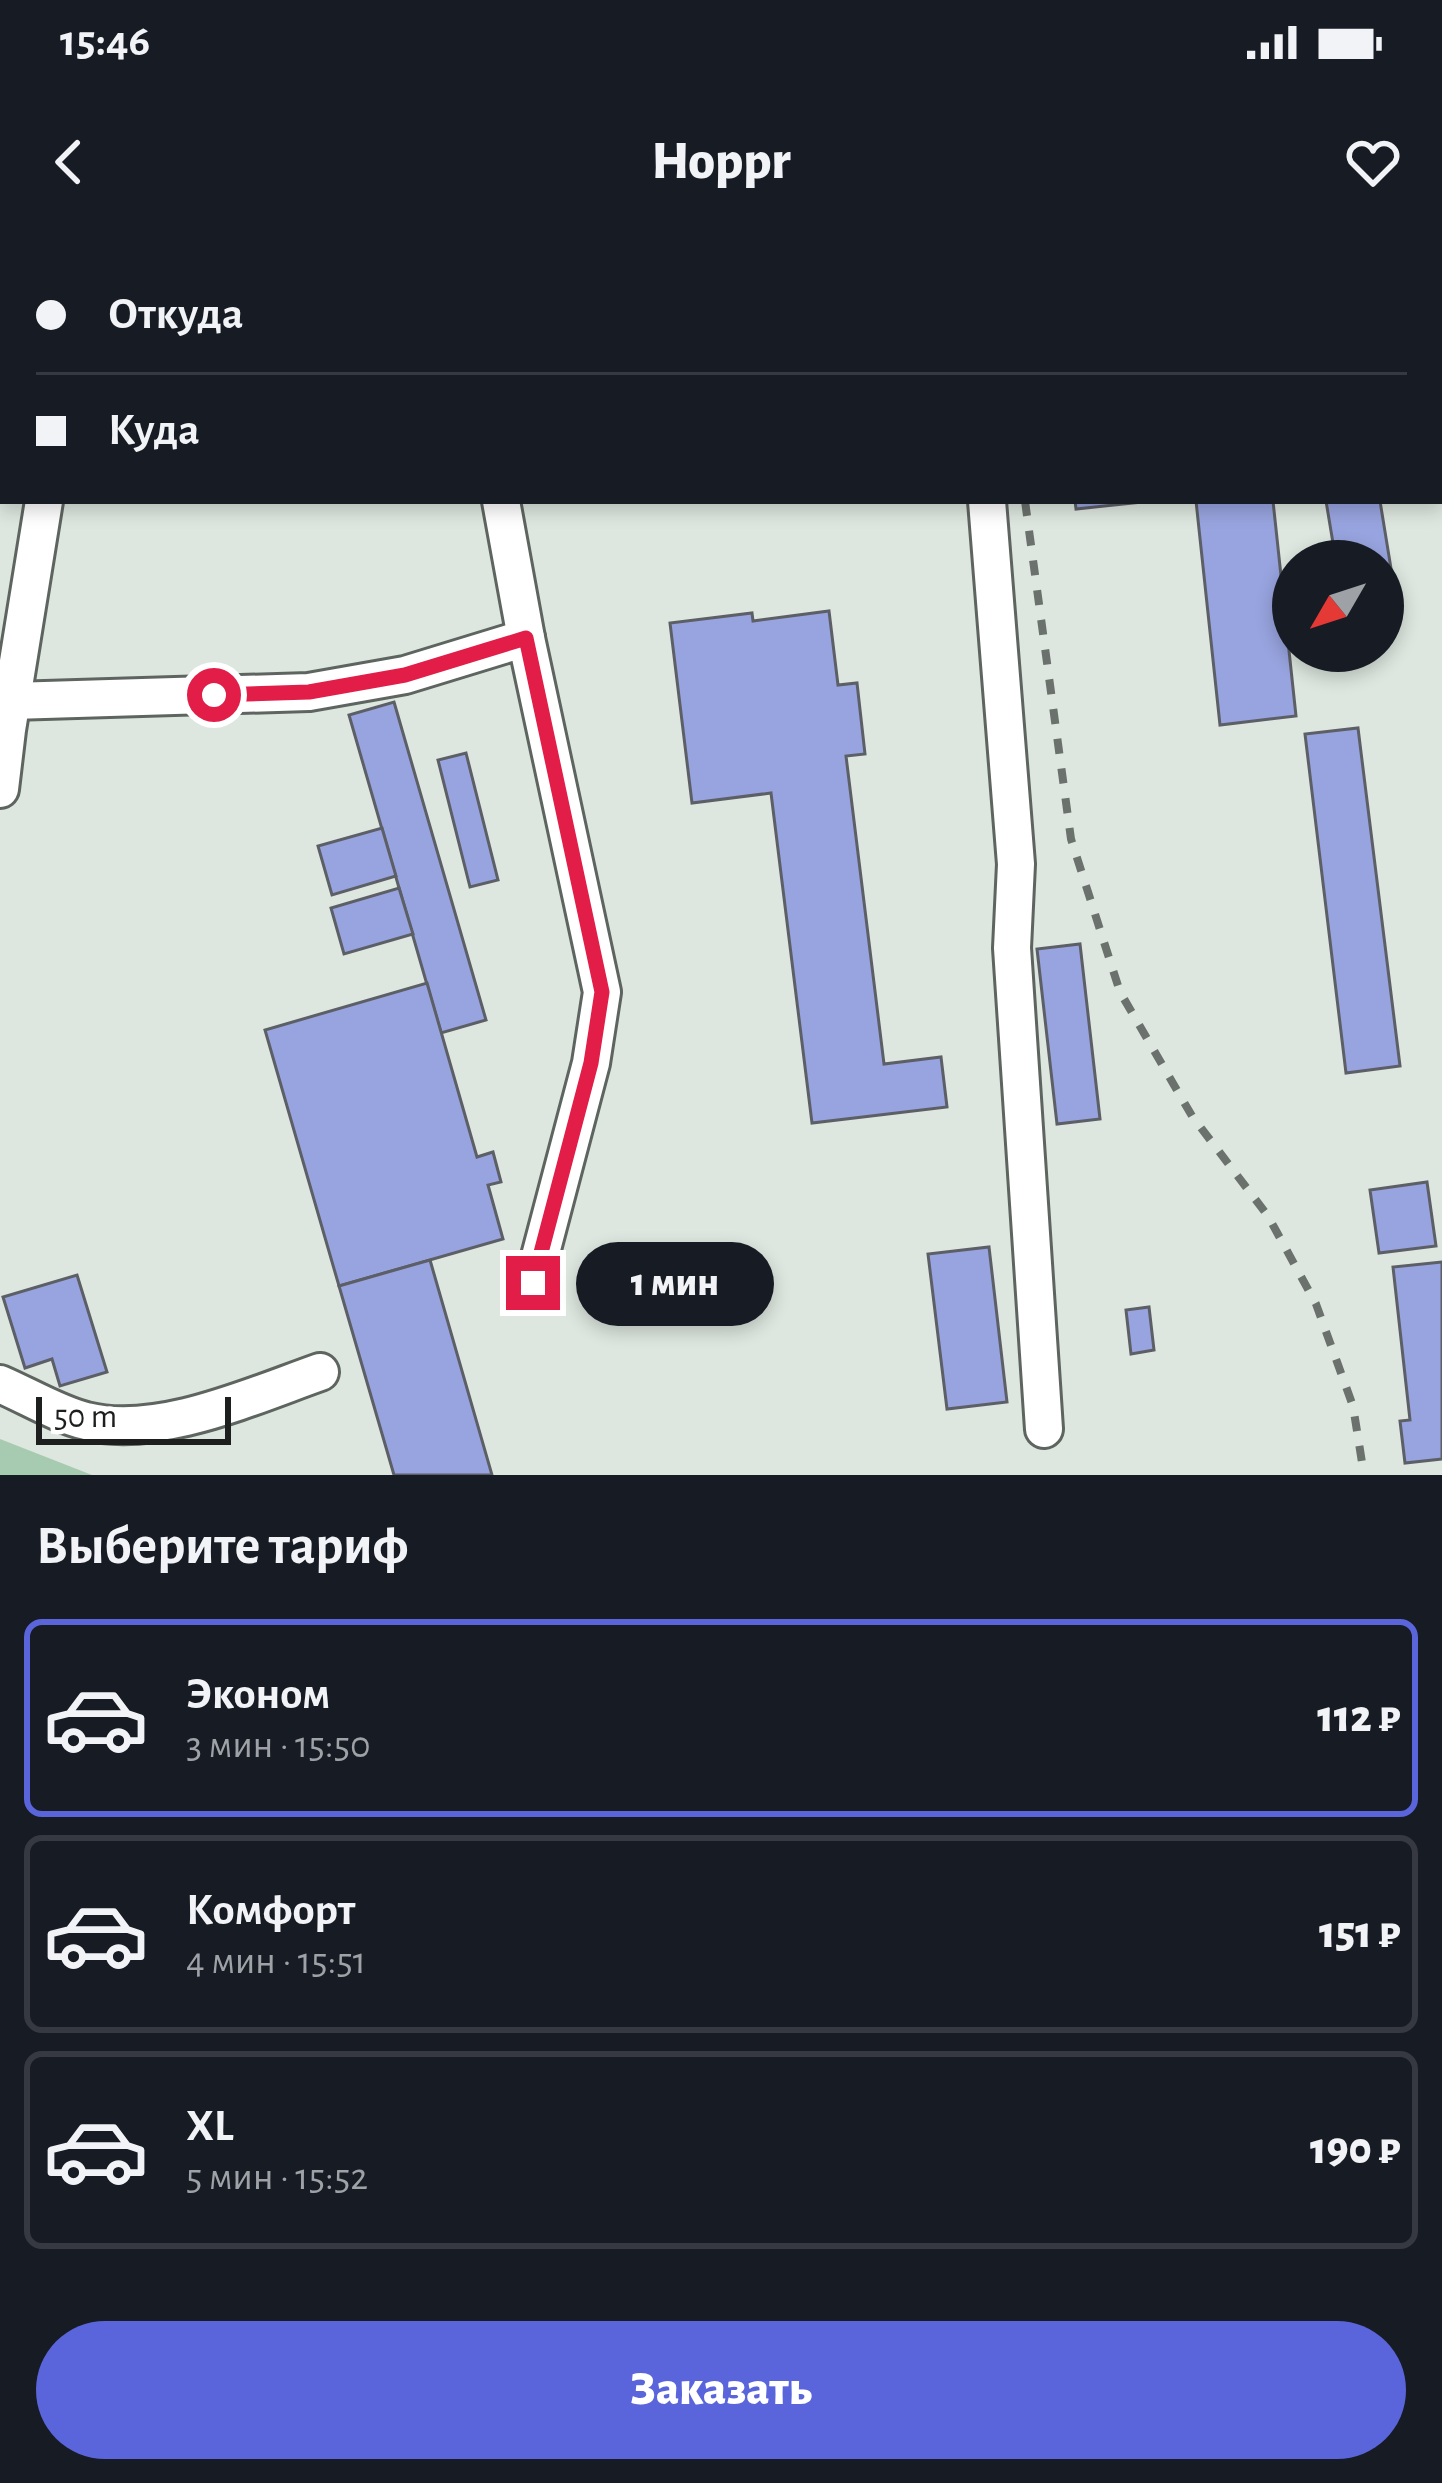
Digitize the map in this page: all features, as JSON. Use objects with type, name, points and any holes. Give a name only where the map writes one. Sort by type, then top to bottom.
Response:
[{"type":"lane","points":[[0,789],[44,504]]},
{"type":"lane","points":[[503,504],[526,638],[602,992],[591,1063],[533,1283]]},
{"type":"lane","points":[[987,504],[1016,864],[1012,948],[1044,1429]]},
{"type":"lane","points":[[12,700],[309,692],[405,675],[526,638]]},
{"type":"lane","points":[[0,1384],[85,1421],[146,1427],[320,1372]]},
{"type":"green space","points":[[0,1439],[92,1475],[0,1475]]},
{"type":"building","points":[[1075,504],[1124,504],[1076,509]]},
{"type":"building","points":[[1196,504],[1273,504],[1277,540],[1272,540],[1272,672],[1291,672],[1296,716],[1220,725]]},
{"type":"building","points":[[1326,504],[1380,504],[1386,540],[1332,540]]},
{"type":"building","points":[[829,611],[838,685],[857,683],[865,754],[846,756],[884,1064],[941,1057],[947,1107],[812,1123],[771,793],[692,803],[670,623],[752,613],[753,621]]},
{"type":"building","points":[[394,702],[486,1020],[441,1033],[349,715]]},
{"type":"building","points":[[1358,728],[1400,1066],[1346,1073],[1305,734]]},
{"type":"building","points":[[466,753],[498,880],[470,887],[438,760]]},
{"type":"building","points":[[382,828],[396,876],[332,895],[318,846]]},
{"type":"building","points":[[399,888],[413,934],[344,954],[331,908]]},
{"type":"building","points":[[1080,944],[1100,1119],[1057,1124],[1037,949]]},
{"type":"building","points":[[427,983],[477,1157],[493,1152],[501,1182],[488,1185],[503,1239],[339,1286],[265,1030]]},
{"type":"building","points":[[1427,1182],[1436,1246],[1379,1253],[1370,1190]]},
{"type":"building","points":[[989,1247],[1007,1402],[947,1409],[928,1254]]},
{"type":"building","points":[[430,1260],[492,1475],[394,1475],[339,1286]]},
{"type":"building","points":[[1442,1262],[1442,1459],[1405,1463],[1400,1421],[1410,1420],[1393,1267]]},
{"type":"building","points":[[77,1275],[107,1372],[60,1386],[52,1359],[25,1368],[3,1297]]},
{"type":"building","points":[[1149,1307],[1154,1350],[1131,1354],[1126,1310]]},
{"type":"railway","points":[[1025,504],[1071,839],[1120,992],[1192,1116],[1268,1216],[1316,1304],[1353,1406],[1364,1475]]},
{"type":"route","points":[[214,695],[309,692],[405,675],[526,638],[602,992],[591,1063],[533,1283]]}]
